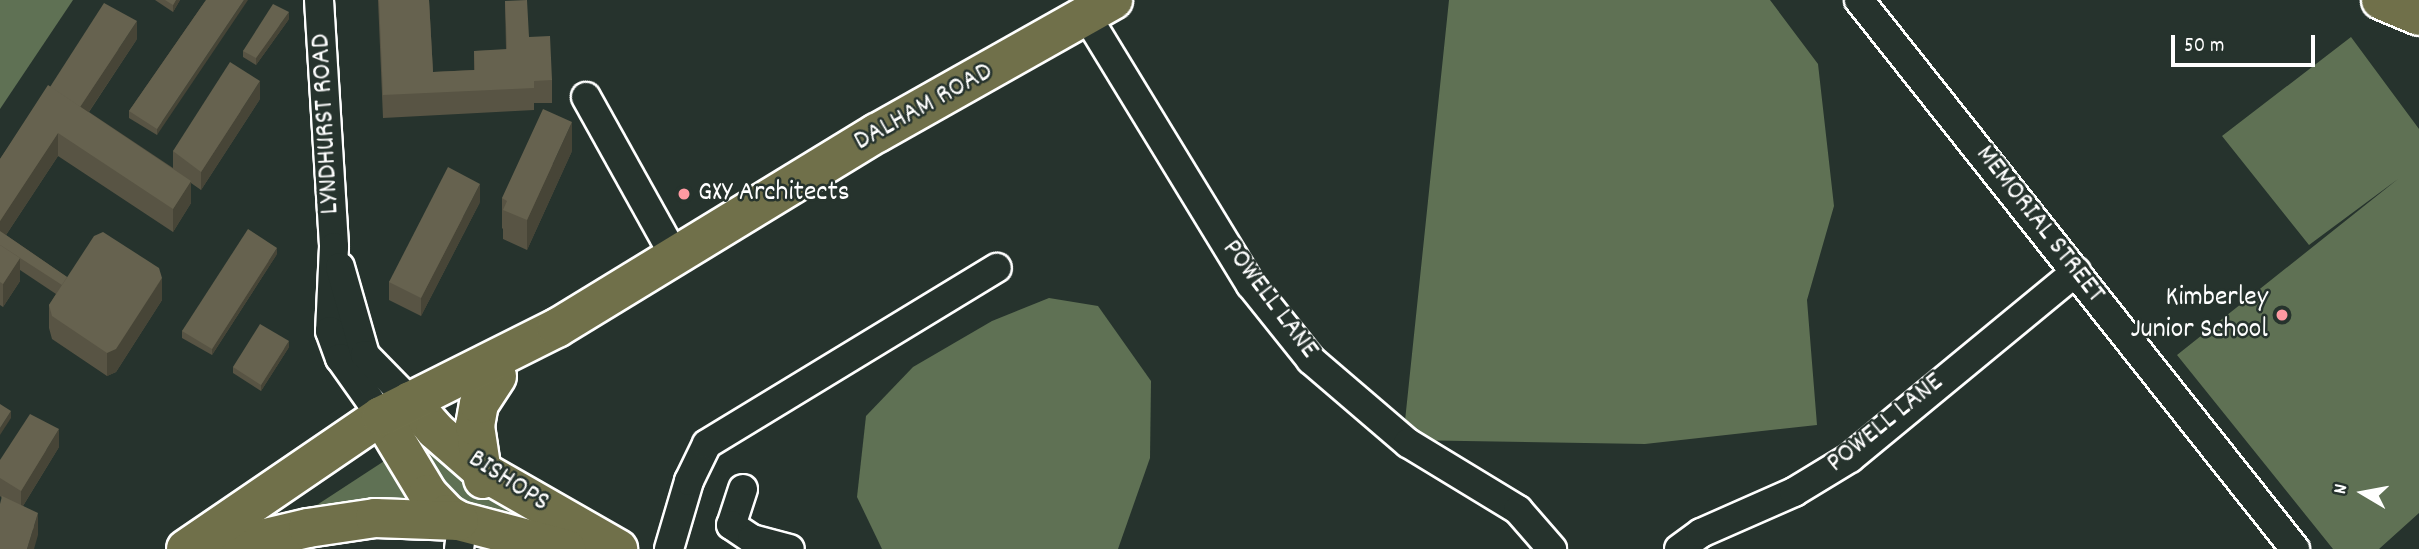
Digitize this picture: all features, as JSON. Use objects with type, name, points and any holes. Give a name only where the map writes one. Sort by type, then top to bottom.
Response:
[{"type":"highway","points":[[2381,0],[2419,16]]},
{"type":"highway","name":"DALHAM ROAD","points":[[403,419],[877,132],[1100,7]]},
{"type":"highway","name":"DALHAM ROAD","points":[[403,419],[496,376],[557,328]]},
{"type":"highway","points":[[230,548],[308,528],[375,518],[467,534],[482,471],[477,413],[496,376]]},
{"type":"highway","points":[[230,548],[403,419]]},
{"type":"highway","points":[[186,549],[403,419]]},
{"type":"highway","name":"BISHOPS","points":[[403,419],[482,471],[618,549]]},
{"type":"highway","name":"BISHOPS","points":[[403,419],[428,494],[467,534],[566,549]]},
{"type":"street","name":"LYNDHURST ROAD","points":[[319,0],[334,247],[330,331],[340,358],[403,419]]},
{"type":"street","name":"MEMORIAL STREET","points":[[1859,0],[2295,549]]},
{"type":"street","name":"POWELL LANE","points":[[1100,7],[1251,285],[1295,341],[1393,432],[1518,510],[1552,549]]},
{"type":"street","points":[[586,97],[674,256]]},
{"type":"street","points":[[669,549],[694,466],[715,437],[997,268]]},
{"type":"street","name":"POWELL LANE","points":[[1679,549],[1701,533],[1794,492],[1850,458],[2077,272]]},
{"type":"street","points":[[743,489],[731,525],[752,539],[790,549]]},
{"type":"green space","points":[[0,0],[73,0],[0,109]]},
{"type":"green space","points":[[1449,0],[1770,0],[1818,64],[1834,206],[1807,300],[1817,425],[1645,444],[1403,440]]},
{"type":"green space","name":"Kimberley Junior School","points":[[2351,37],[2419,129],[2419,513],[2379,549],[2333,549],[2177,355],[2398,179],[2309,245],[2222,136]]},
{"type":"green space","points":[[1049,298],[1098,306],[1151,381],[1150,458],[1118,549],[882,549],[857,497],[866,416],[913,367],[992,321]]},
{"type":"green space","points":[[425,447],[592,548],[465,516],[419,450]]},
{"type":"green space","points":[[398,452],[432,503],[300,516]]},
{"type":"building","points":[[206,0],[244,0],[157,129],[129,111]]},
{"type":"building","points":[[379,0],[429,0],[433,72],[475,70],[474,51],[507,49],[505,1],[527,0],[529,37],[550,36],[552,80],[534,81],[534,88],[383,95]]},
{"type":"building","points":[[104,3],[137,21],[80,107],[50,87]]},
{"type":"building","points":[[273,4],[289,12],[256,58],[243,51]]},
{"type":"building","points":[[230,62],[260,81],[201,172],[173,151]]},
{"type":"building","points":[[48,85],[191,181],[173,209],[58,133],[0,221],[0,159]]},
{"type":"building","points":[[543,109],[572,122],[527,220],[503,210],[507,201],[502,198]]},
{"type":"building","points":[[448,167],[480,184],[421,298],[389,282]]},
{"type":"building","points":[[248,229],[277,248],[212,349],[182,331]]},
{"type":"building","points":[[0,231],[67,277],[62,285],[0,245]]},
{"type":"building","points":[[103,232],[159,268],[162,278],[116,349],[107,353],[52,316],[49,305],[94,236]]},
{"type":"building","points":[[0,245],[20,258],[3,284],[0,282]]},
{"type":"building","points":[[260,324],[289,341],[261,385],[233,367]]},
{"type":"building","points":[[0,404],[11,411],[0,428]]},
{"type":"building","points":[[30,414],[59,429],[21,491],[0,478],[0,460]]},
{"type":"building","points":[[2,496],[38,513],[27,549],[0,549]]},
{"type":"place","name":"GXY Architects","points":[[684,194]]},
{"type":"place","name":"Kimberley Junior School","points":[[2282,315]]}]
